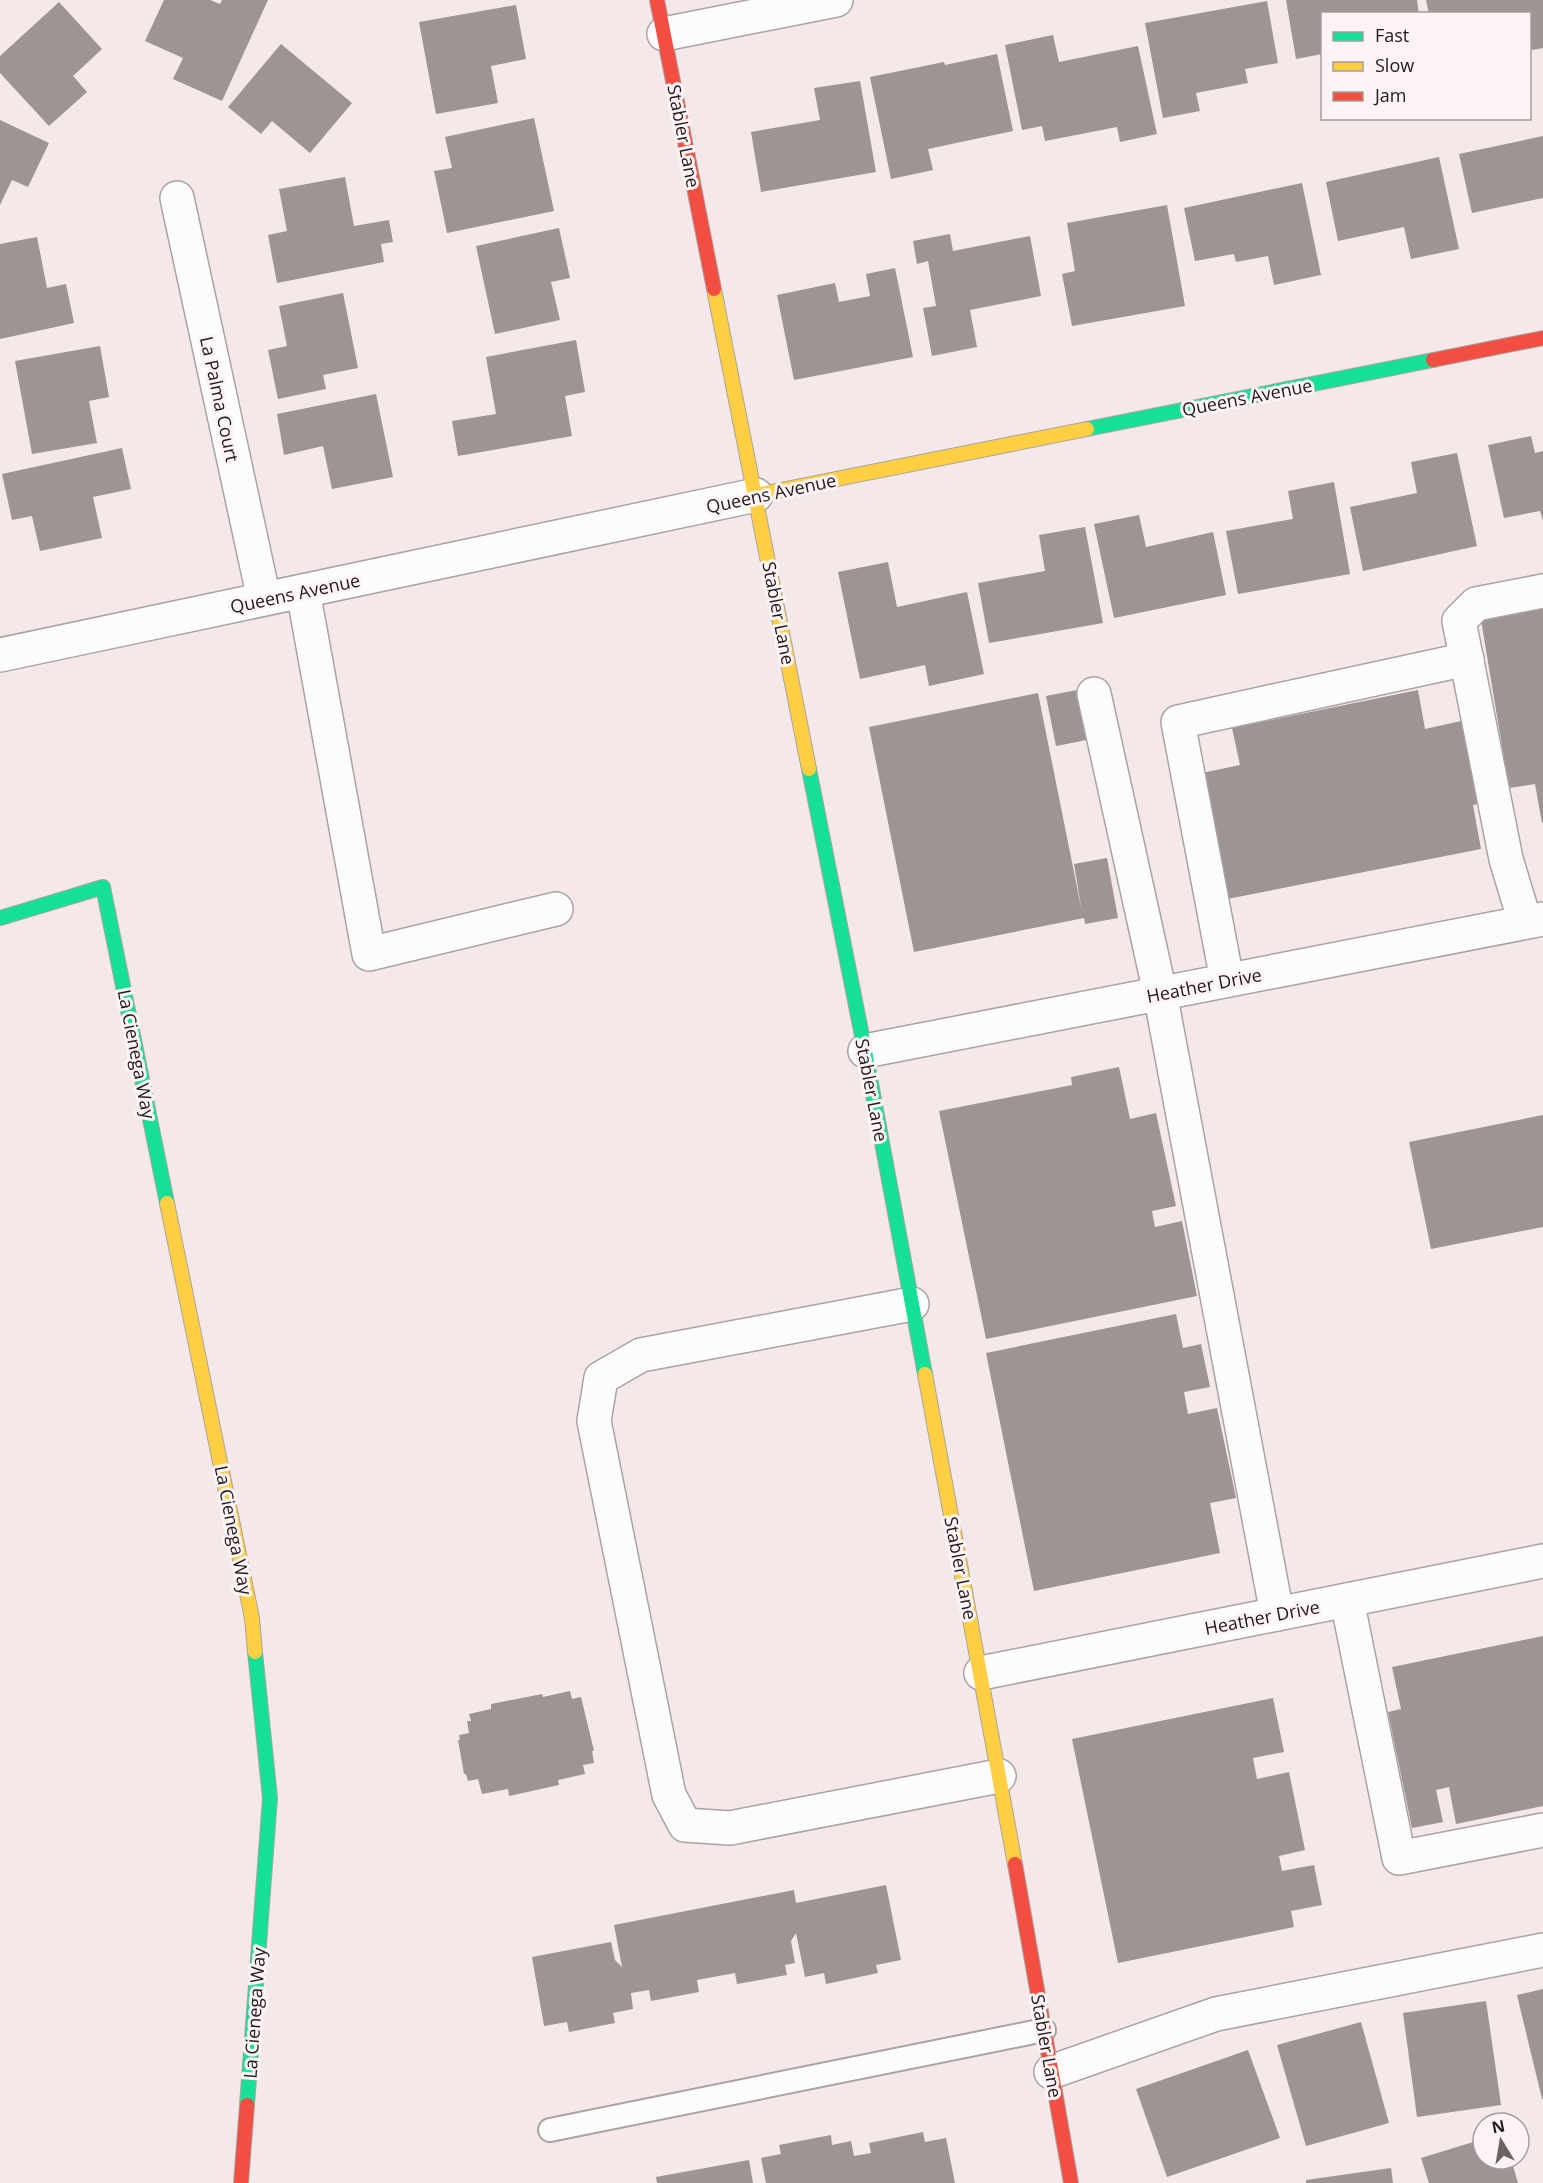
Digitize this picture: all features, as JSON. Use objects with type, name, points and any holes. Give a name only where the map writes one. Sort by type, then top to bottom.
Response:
[{"type":"street","name":"Stabler Lane","points":[[657,0],[865,1051],[981,1673],[1071,2183]]},
{"type":"street","points":[[664,34],[836,0]]},
{"type":"street","name":"La Palma Court","points":[[177,198],[264,599]]},
{"type":"street","name":"Queens Avenue","points":[[0,656],[756,495],[1543,338]]},
{"type":"street","points":[[303,591],[369,954],[556,909]]},
{"type":"street","points":[[1534,920],[1506,859],[1459,621],[1476,604],[1543,591]]},
{"type":"street","points":[[1227,980],[1178,722],[1467,659]]},
{"type":"street","points":[[1094,694],[1160,993],[1277,1614]]},
{"type":"street","name":"La Cienega Way","points":[[0,918],[103,887],[252,1618],[270,1798],[241,2183]]},
{"type":"street","name":"Heather Drive","points":[[865,1051],[1534,920]]},
{"type":"street","points":[[912,1304],[641,1355],[601,1378],[594,1421],[669,1795],[685,1825],[730,1828],[999,1776]]},
{"type":"street","name":"Heather Drive","points":[[981,1673],[1543,1561]]},
{"type":"street","points":[[1347,1600],[1399,1858],[1543,1830]]},
{"type":"street","points":[[1051,2072],[1216,2014],[1543,1950]]},
{"type":"lane","points":[[550,2130],[1044,2030]]},
{"type":"building","points":[[164,0],[210,0],[220,4],[222,0],[268,0],[222,101],[173,79],[183,58],[145,41]]},
{"type":"building","points":[[1286,0],[1417,0],[1419,12],[1321,12],[1321,54],[1296,59]]},
{"type":"building","points":[[1426,0],[1543,0],[1543,48],[1532,50],[1531,12],[1429,12]]},
{"type":"building","points":[[1267,1],[1278,63],[1245,69],[1248,83],[1196,93],[1200,111],[1163,118],[1145,23]]},
{"type":"building","points":[[59,2],[102,49],[73,76],[87,92],[49,126],[0,73],[0,56]]},
{"type":"building","points":[[516,5],[526,59],[491,66],[498,103],[436,114],[419,22]]},
{"type":"building","points":[[1053,35],[1059,62],[1138,46],[1157,134],[1120,142],[1117,127],[1045,141],[1042,126],[1022,130],[1005,45]]},
{"type":"building","points":[[281,44],[352,103],[310,153],[272,121],[261,134],[228,107]]},
{"type":"building","points":[[997,54],[1013,131],[928,149],[933,170],[891,179],[870,77]]},
{"type":"building","points":[[860,81],[876,172],[761,192],[751,132],[820,120],[814,88]]},
{"type":"building","points":[[534,118],[554,211],[447,233],[434,171],[452,168],[445,137]]},
{"type":"building","points":[[0,120],[49,143],[28,187],[12,180],[0,205]]},
{"type":"building","points":[[1543,136],[1543,198],[1472,213],[1459,154]]},
{"type":"building","points":[[1439,157],[1459,249],[1411,259],[1404,227],[1338,241],[1326,182]]},
{"type":"building","points":[[345,177],[354,226],[389,220],[393,242],[381,244],[384,262],[277,283],[268,235],[287,231],[279,189]]},
{"type":"building","points":[[1302,183],[1321,275],[1274,285],[1268,256],[1236,262],[1234,254],[1195,261],[1184,208]]},
{"type":"building","points":[[1167,205],[1185,306],[1072,326],[1062,274],[1075,271],[1067,223]]},
{"type":"building","points":[[559,228],[570,278],[551,282],[560,320],[495,334],[476,246]]},
{"type":"building","points":[[950,234],[953,251],[1030,236],[1041,296],[970,310],[977,347],[932,356],[923,308],[936,306],[928,261],[917,264],[913,241]]},
{"type":"building","points":[[37,237],[47,288],[66,284],[74,323],[0,339],[0,244]]},
{"type":"building","points":[[895,268],[913,357],[794,380],[777,295],[835,283],[839,302],[870,296],[866,274]]},
{"type":"building","points":[[343,293],[358,368],[323,375],[326,389],[278,399],[268,350],[287,346],[279,306]]},
{"type":"building","points":[[576,340],[585,392],[565,396],[572,436],[458,456],[452,421],[496,414],[486,357]]},
{"type":"building","points":[[100,346],[109,397],[89,401],[97,443],[32,454],[15,361]]},
{"type":"building","points":[[376,394],[393,477],[332,489],[323,446],[284,455],[277,414]]},
{"type":"building","points":[[1531,436],[1535,453],[1543,451],[1543,521],[1540,511],[1504,518],[1488,445]]},
{"type":"building","points":[[122,448],[131,489],[93,497],[102,538],[40,551],[32,516],[12,520],[2,474]]},
{"type":"building","points":[[1457,453],[1477,546],[1363,571],[1350,507],[1417,493],[1411,462]]},
{"type":"building","points":[[1334,482],[1350,574],[1238,594],[1226,531],[1293,519],[1288,491]]},
{"type":"building","points":[[1139,515],[1146,547],[1213,532],[1226,595],[1114,618],[1094,524]]},
{"type":"building","points":[[1085,527],[1103,623],[989,643],[978,583],[1045,571],[1039,535]]},
{"type":"building","points":[[888,562],[897,607],[967,592],[984,674],[929,686],[925,665],[860,679],[838,572]]},
{"type":"building","points":[[1543,603],[1542,823],[1535,784],[1509,788],[1480,614]]},
{"type":"building","points":[[1082,689],[1092,739],[1056,746],[1046,696]]},
{"type":"building","points":[[1418,690],[1425,729],[1470,719],[1486,802],[1473,805],[1481,849],[1222,900],[1197,774],[1240,765],[1232,728]]},
{"type":"building","points":[[1038,693],[1082,912],[1074,864],[1107,858],[1118,918],[1085,924],[1084,918],[914,952],[869,727]]},
{"type":"building","points":[[1119,1067],[1130,1119],[1156,1113],[1176,1206],[1152,1211],[1155,1227],[1182,1221],[1197,1296],[986,1339],[939,1111],[1072,1085],[1071,1077]]},
{"type":"building","points":[[1543,1115],[1543,1227],[1431,1249],[1409,1142]]},
{"type":"building","points":[[1176,1314],[1183,1348],[1201,1344],[1210,1387],[1184,1392],[1188,1414],[1217,1408],[1236,1498],[1210,1503],[1220,1553],[1034,1591],[986,1353]]},
{"type":"building","points":[[1543,1636],[1543,1806],[1456,1824],[1449,1787],[1436,1790],[1443,1822],[1412,1828],[1388,1712],[1401,1709],[1392,1667]]},
{"type":"building","points":[[570,1691],[572,1699],[581,1697],[594,1751],[592,1751],[594,1763],[583,1765],[585,1774],[558,1780],[559,1785],[509,1796],[508,1789],[482,1794],[478,1779],[468,1781],[464,1774],[458,1740],[460,1740],[459,1735],[469,1733],[467,1721],[471,1721],[469,1714],[491,1709],[491,1704]]},
{"type":"building","points":[[1273,1698],[1284,1752],[1253,1758],[1257,1779],[1289,1772],[1305,1850],[1279,1856],[1282,1871],[1314,1865],[1322,1905],[1291,1911],[1294,1927],[1118,1963],[1072,1739]]},
{"type":"building","points":[[886,1885],[901,1960],[876,1965],[878,1973],[826,1984],[824,1973],[805,1977],[796,1933],[791,1941],[795,1963],[785,1965],[787,1975],[737,1984],[735,1973],[697,1980],[699,1992],[651,2001],[649,1990],[631,1993],[633,2009],[613,2013],[615,2023],[569,2032],[567,2022],[544,2026],[532,1957],[611,1942],[615,1960],[622,1967],[614,1925],[794,1890],[796,1903]]},
{"type":"building","points":[[1543,1989],[1543,2099],[1542,2099],[1517,1995]]},
{"type":"building","points":[[1486,2001],[1501,2105],[1417,2117],[1403,2013]]},
{"type":"building","points":[[1361,2022],[1389,2123],[1306,2146],[1277,2045]]},
{"type":"building","points":[[1248,2050],[1280,2138],[1167,2177],[1136,2089]]},
{"type":"building","points":[[923,2132],[925,2142],[946,2138],[955,2183],[766,2183],[761,2158],[781,2154],[779,2145],[831,2135],[832,2145],[851,2141],[854,2156],[871,2153],[869,2143]]},
{"type":"building","points":[[1471,2143],[1471,2171],[1514,2171],[1518,2183],[1429,2183],[1421,2158]]},
{"type":"building","points":[[749,2160],[753,2183],[657,2183],[656,2177]]},
{"type":"building","points":[[1391,2168],[1393,2183],[1306,2183],[1306,2180]]},
{"type":"traffic: fast","points":[[1087,429],[1433,360]]},
{"type":"traffic: fast","points":[[809,769],[865,1051],[925,1374]]},
{"type":"traffic: fast","points":[[0,918],[103,887],[167,1203]]},
{"type":"traffic: fast","points":[[247,2105],[270,1798],[255,1652]]},
{"type":"traffic: slow","points":[[714,289],[809,769]]},
{"type":"traffic: slow","points":[[756,495],[1087,429]]},
{"type":"traffic: slow","points":[[167,1203],[252,1618],[255,1652]]},
{"type":"traffic: slow","points":[[925,1374],[1015,1864]]},
{"type":"traffic: jam","points":[[657,0],[714,289]]},
{"type":"traffic: jam","points":[[1433,360],[1543,338]]},
{"type":"traffic: jam","points":[[1015,1864],[1071,2183]]},
{"type":"traffic: jam","points":[[241,2183],[247,2105]]}]
